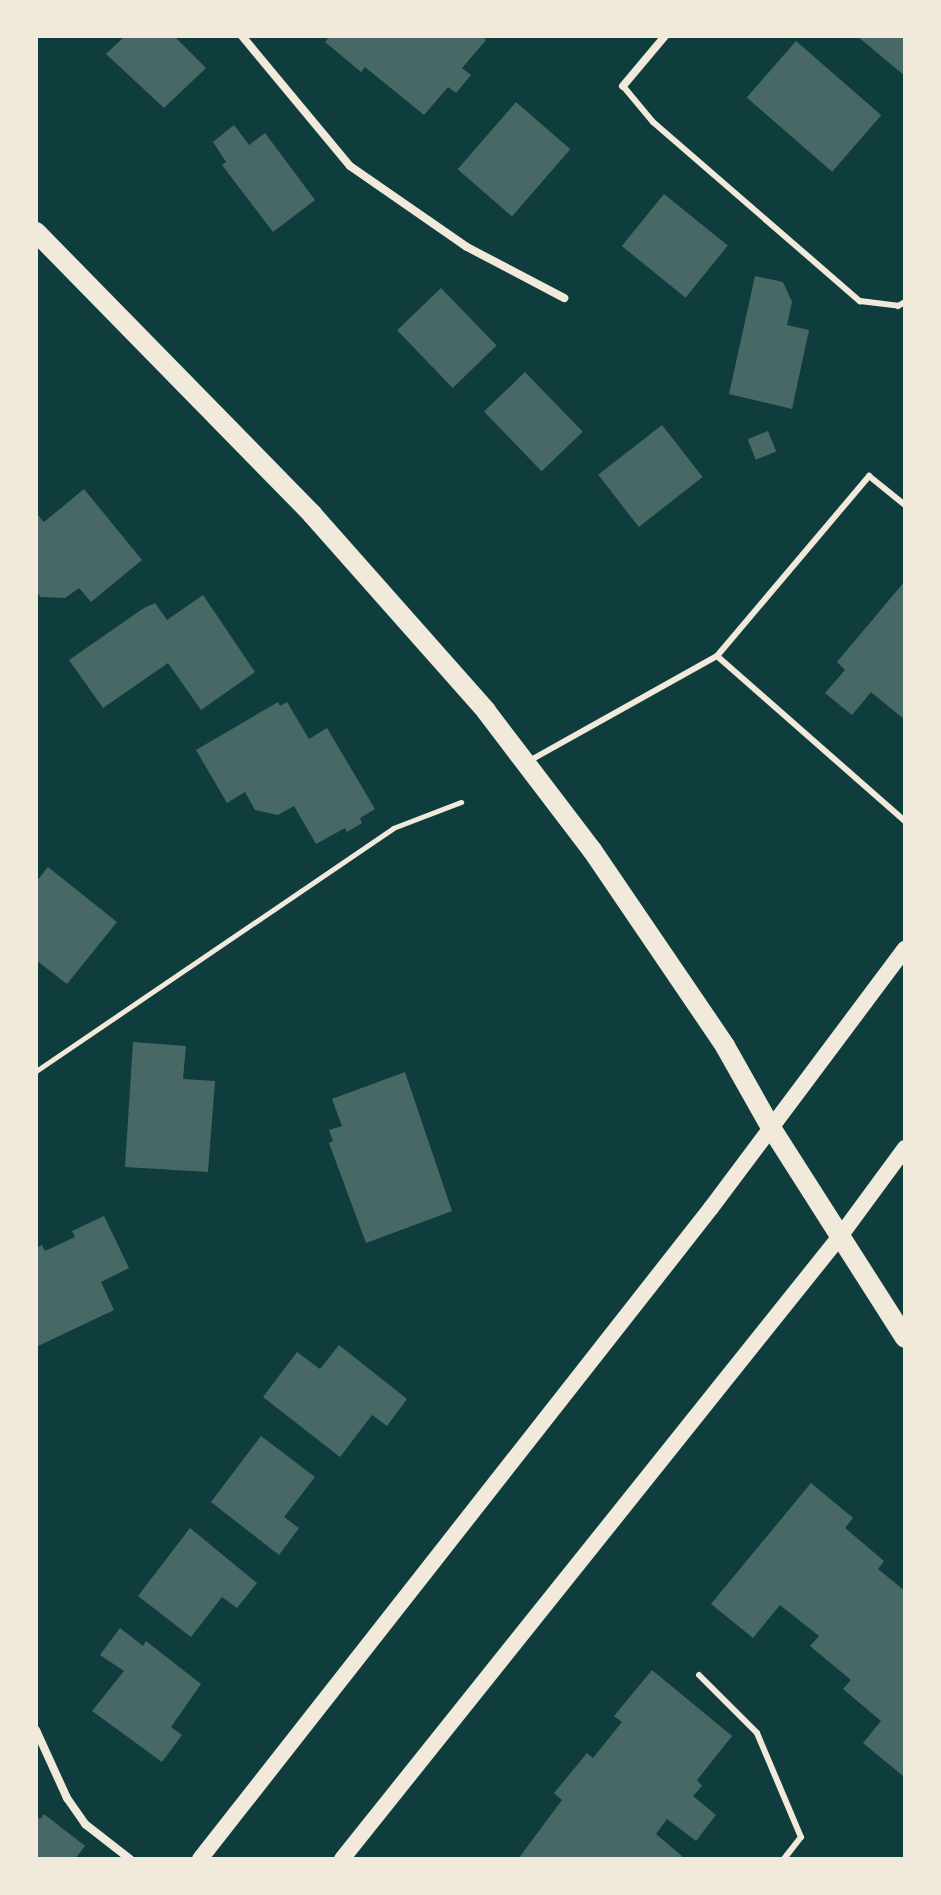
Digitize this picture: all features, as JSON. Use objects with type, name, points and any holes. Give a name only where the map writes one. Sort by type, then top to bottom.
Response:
[{"type":"main road","points":[[36,232],[371,578],[486,711],[592,850],[716,1033],[770,1126],[905,1338]]},
{"type":"main road","points":[[200,1859],[702,1220],[905,949]]},
{"type":"main road","points":[[342,1859],[841,1235],[905,1148]]},
{"type":"street","points":[[242,36],[333,150],[367,180],[467,247],[564,298]]},
{"type":"street","points":[[623,86],[665,36]]},
{"type":"street","points":[[36,1730],[67,1798],[85,1824],[130,1859]]},
{"type":"lane","points":[[623,86],[653,122],[860,301],[898,306],[905,302]]},
{"type":"lane","points":[[526,763],[717,656],[869,476],[905,505]]},
{"type":"lane","points":[[717,656],[905,821]]},
{"type":"lane","points":[[699,1675],[757,1733],[801,1837],[784,1859]]},
{"type":"path","points":[[36,1071],[393,828],[461,802]]},
{"type":"building","points":[[125,36],[174,36],[206,68],[164,108],[106,54]]},
{"type":"building","points":[[330,36],[481,36],[486,40],[462,68],[471,75],[456,93],[448,87],[424,115],[365,67],[361,72],[325,42]]},
{"type":"building","points":[[857,36],[905,36],[905,76]]},
{"type":"building","points":[[796,41],[881,115],[832,172],[747,98]]},
{"type":"building","points":[[516,102],[570,149],[512,216],[458,169]]},
{"type":"building","points":[[234,125],[249,145],[265,133],[315,200],[273,232],[222,165],[226,162],[213,142]]},
{"type":"building","points":[[664,194],[728,246],[686,298],[622,246]]},
{"type":"building","points":[[755,276],[783,282],[792,302],[787,325],[809,330],[792,409],[729,394]]},
{"type":"building","points":[[441,288],[497,346],[453,388],[397,330]]},
{"type":"building","points":[[525,372],[583,432],[542,471],[484,412]]},
{"type":"building","points":[[662,425],[703,477],[639,527],[598,475]]},
{"type":"building","points":[[768,431],[776,451],[756,460],[748,439]]},
{"type":"building","points":[[84,489],[142,560],[91,602],[79,588],[65,598],[40,597],[36,590],[36,513],[44,522]]},
{"type":"building","points":[[905,581],[905,720],[871,692],[852,715],[825,693],[845,670],[837,662]]},
{"type":"building","points":[[203,595],[255,672],[201,710],[168,663],[103,708],[69,660],[144,608],[155,603],[167,620]]},
{"type":"building","points":[[278,702],[280,706],[287,702],[309,739],[327,728],[375,809],[360,818],[362,823],[347,832],[345,828],[316,844],[294,806],[278,815],[255,810],[245,792],[227,803],[196,750]]},
{"type":"building","points":[[48,867],[117,922],[67,984],[36,960],[36,882]]},
{"type":"building","points":[[133,1042],[186,1046],[183,1079],[215,1081],[208,1172],[125,1167]]},
{"type":"building","points":[[405,1072],[452,1211],[366,1243],[329,1143],[333,1141],[329,1130],[342,1126],[332,1099]]},
{"type":"building","points":[[104,1216],[129,1268],[101,1282],[114,1310],[36,1347],[36,1248],[42,1245],[45,1251],[75,1237],[72,1231]]},
{"type":"building","points":[[339,1345],[407,1399],[387,1426],[372,1415],[340,1457],[263,1397],[297,1352],[320,1369]]},
{"type":"building","points":[[261,1436],[315,1477],[284,1517],[299,1528],[279,1555],[211,1502]]},
{"type":"building","points":[[811,1483],[853,1518],[845,1528],[884,1561],[878,1569],[905,1591],[903,1776],[863,1743],[881,1721],[843,1689],[851,1680],[810,1646],[819,1636],[780,1605],[753,1638],[711,1604]]},
{"type":"building","points":[[190,1528],[257,1583],[237,1608],[222,1597],[191,1637],[138,1596]]},
{"type":"building","points":[[120,1628],[143,1646],[146,1641],[201,1684],[171,1727],[182,1735],[162,1762],[92,1711],[124,1671],[100,1655]]},
{"type":"building","points":[[652,1670],[732,1736],[697,1780],[702,1786],[693,1796],[716,1815],[696,1841],[667,1819],[656,1834],[682,1856],[680,1859],[518,1859],[562,1800],[554,1793],[587,1753],[593,1758],[622,1722],[614,1716]]},
{"type":"building","points":[[44,1814],[85,1846],[75,1859],[36,1859],[36,1816],[40,1819]]}]
